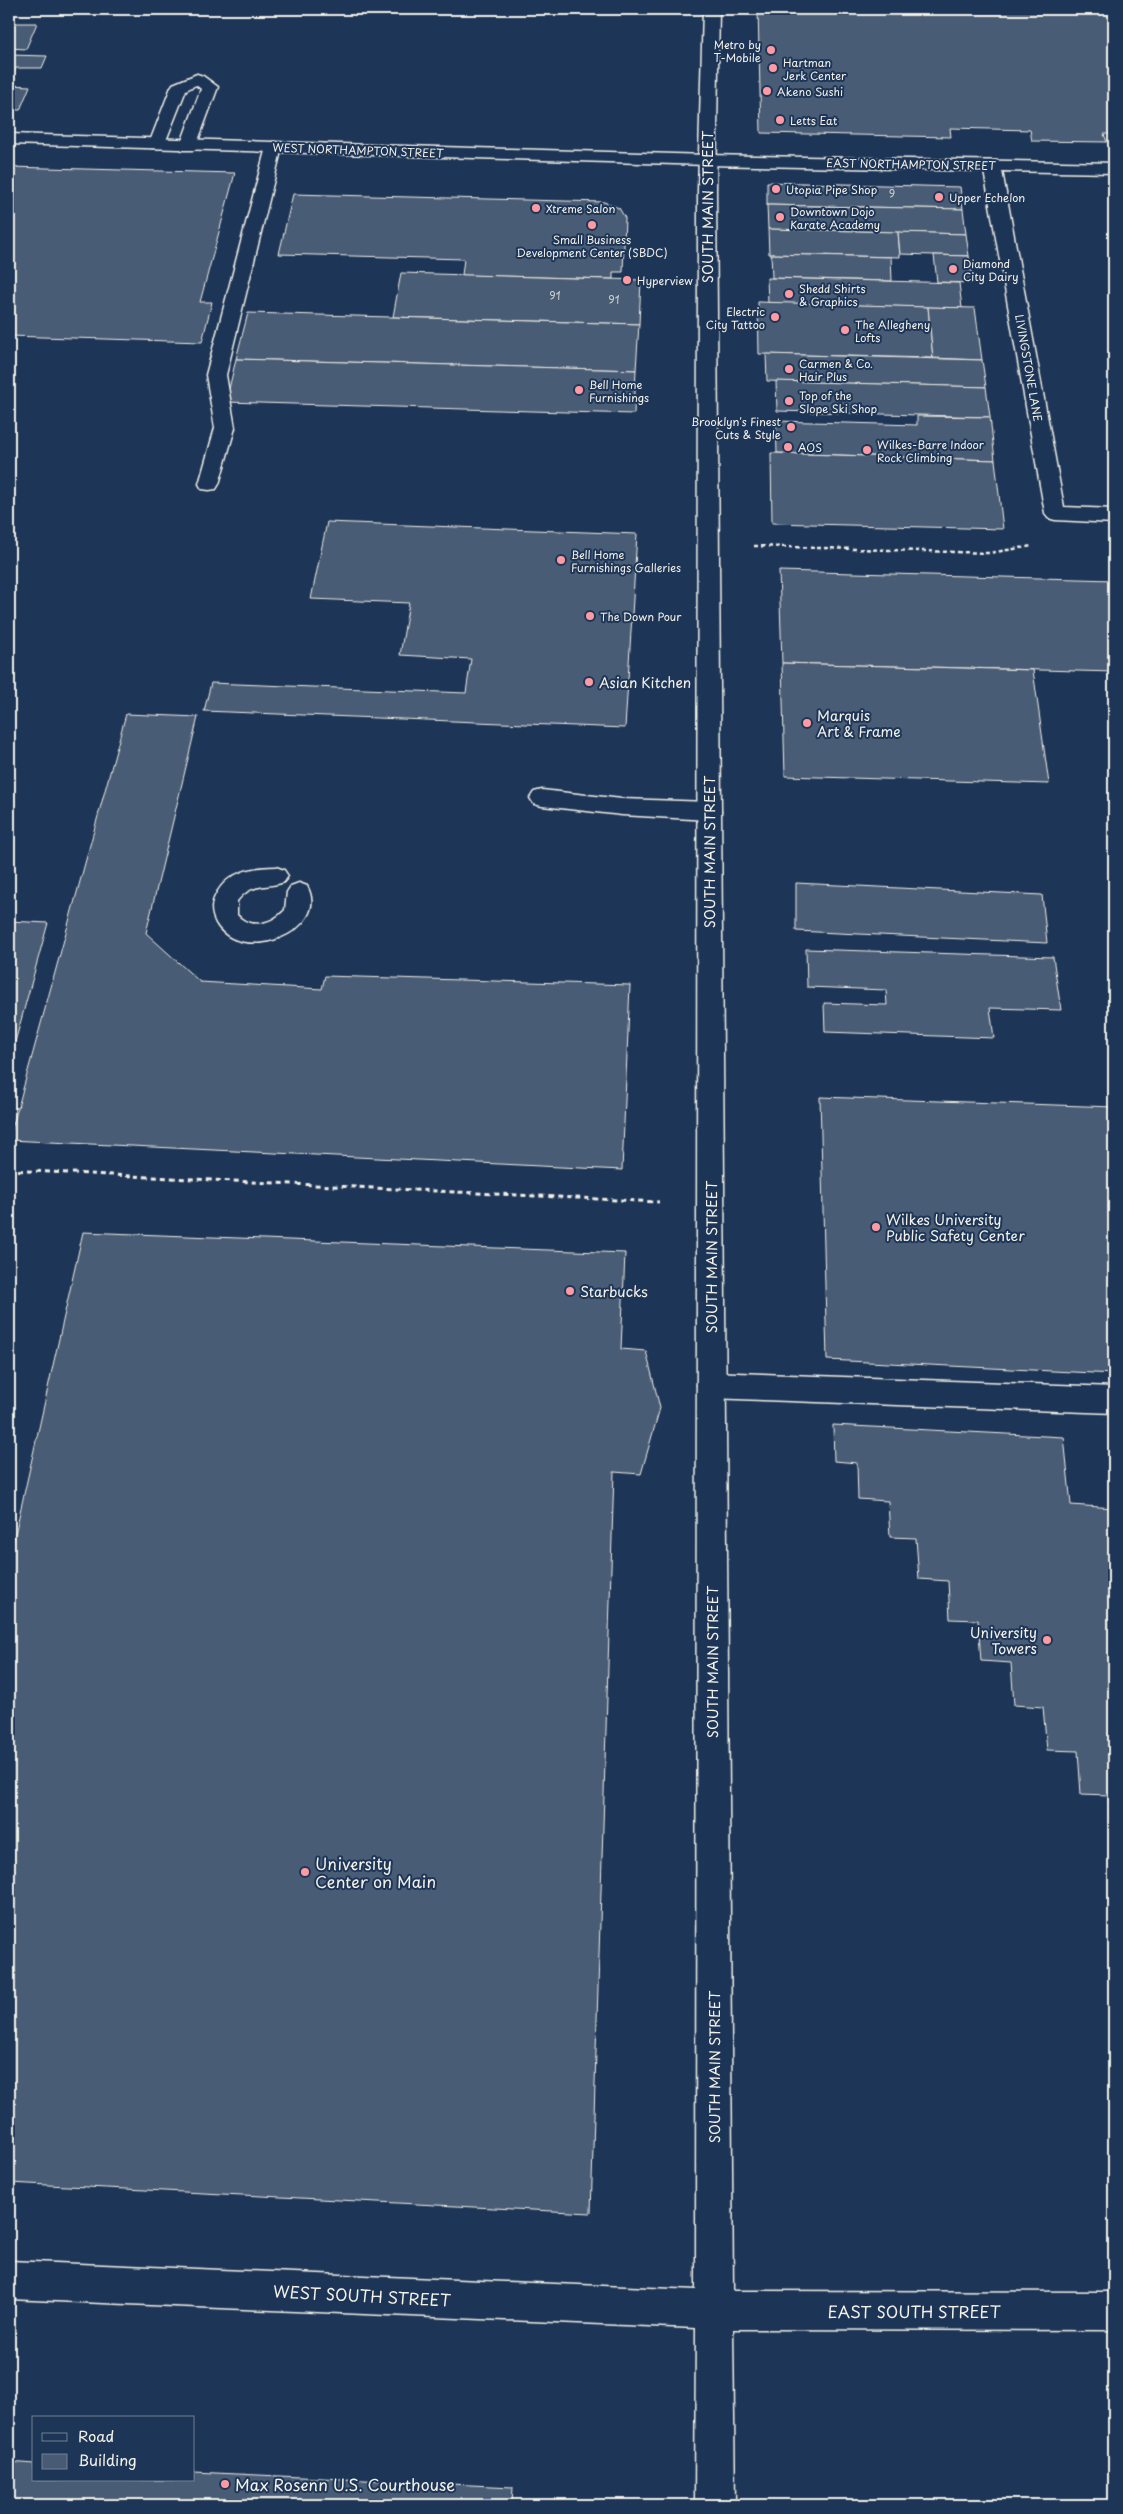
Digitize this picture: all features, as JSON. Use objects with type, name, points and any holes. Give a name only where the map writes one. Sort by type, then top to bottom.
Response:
[{"type":"street","name":"SOUTH MAIN STREET","points":[[711,9],[707,160],[715,2505]]},
{"type":"street","points":[[157,144],[179,87],[197,79],[210,87],[188,146]]},
{"type":"street","name":"WEST NORTHAMPTON STREET","points":[[9,139],[188,146],[707,160]]},
{"type":"street","points":[[208,484],[225,428],[216,375],[274,147]]},
{"type":"street","name":"EAST NORTHAMPTON STREET","points":[[707,160],[1114,168]]},
{"type":"street","name":"LIVINGSTONE LANE","points":[[992,165],[1055,513]]},
{"type":"street","points":[[1055,513],[1114,516]]},
{"type":"street","points":[[542,798],[622,807],[709,811]]},
{"type":"street","points":[[276,876],[250,878],[236,885],[226,896],[222,909],[228,921],[239,929],[255,934],[272,932],[287,924],[297,913],[299,892]]},
{"type":"street","points":[[711,1385],[1114,1400]]},
{"type":"street","name":"WEST SOUTH STREET","points":[[9,2280],[714,2310]]},
{"type":"street","name":"EAST SOUTH STREET","points":[[714,2310],[1114,2311]]},
{"type":"path","points":[[708,544],[860,551],[989,553],[1032,546],[1047,533],[1055,513]]},
{"type":"path","points":[[9,1170],[659,1202]]},
{"type":"building","points":[[758,9],[1114,9],[1114,134],[1104,134],[1107,142],[1032,141],[1030,130],[950,128],[951,137],[761,133]]},
{"type":"building","points":[[9,23],[37,23],[26,49],[9,48]]},
{"type":"building","points":[[9,55],[47,56],[42,68],[16,68],[9,85]]},
{"type":"building","points":[[9,85],[30,86],[20,110],[9,110]]},
{"type":"building","points":[[9,167],[235,173],[200,302],[212,302],[202,342],[9,336]]},
{"type":"building","points":[[767,182],[960,187],[963,209],[767,205]]},
{"type":"building","points":[[293,194],[604,202],[619,208],[625,218],[623,272],[613,272],[613,279],[462,275],[464,259],[279,254]]},
{"type":"building","points":[[767,205],[963,209],[966,234],[768,229]]},
{"type":"building","points":[[768,229],[898,232],[900,257],[769,254]]},
{"type":"building","points":[[898,232],[966,234],[969,256],[900,254]]},
{"type":"building","points":[[771,254],[891,257],[892,281],[772,278]]},
{"type":"building","name":"Diamond City Dairy","points":[[934,255],[969,256],[973,283],[937,282]]},
{"type":"building","points":[[401,273],[641,280],[639,324],[393,317]]},
{"type":"building","points":[[767,278],[959,283],[962,308],[768,303]]},
{"type":"building","name":"The Allegheny Lofts","points":[[758,302],[928,307],[933,358],[759,354]]},
{"type":"building","points":[[928,307],[975,308],[982,360],[933,358]]},
{"type":"building","points":[[248,313],[639,324],[636,370],[236,359]]},
{"type":"building","points":[[766,354],[982,360],[986,387],[767,381]]},
{"type":"building","points":[[236,359],[636,370],[634,414],[226,402]]},
{"type":"building","points":[[776,381],[986,387],[990,417],[777,411]]},
{"type":"building","points":[[917,416],[990,417],[995,460],[777,453],[776,421],[917,425]]},
{"type":"building","points":[[771,453],[995,460],[1003,529],[772,523]]},
{"type":"building","points":[[327,522],[637,534],[625,728],[204,711],[211,683],[466,693],[471,659],[400,655],[409,603],[311,599]]},
{"type":"building","points":[[779,571],[1114,580],[1114,672],[782,663]]},
{"type":"building","points":[[782,663],[1033,670],[1049,784],[785,776]]},
{"type":"building","points":[[126,714],[198,717],[146,933],[200,982],[322,989],[325,976],[630,985],[622,1170],[9,1140]]},
{"type":"building","points":[[796,883],[1042,895],[1047,943],[796,931]]},
{"type":"building","points":[[9,921],[48,923],[15,1042],[9,1041]]},
{"type":"building","points":[[806,949],[1053,957],[1061,1010],[990,1008],[994,1038],[825,1032],[824,1003],[887,1005],[886,990],[807,987]]},
{"type":"building","points":[[820,1097],[1114,1107],[1114,1374],[827,1360]]},
{"type":"building","name":"University Center on Main","points":[[83,1232],[625,1253],[621,1349],[646,1351],[660,1408],[641,1474],[614,1472],[591,2213],[9,2183],[9,1561]]},
{"type":"building","name":"University Towers","points":[[833,1425],[1064,1437],[1071,1505],[1114,1508],[1114,1843],[1108,1795],[1081,1794],[1078,1751],[1047,1750],[1043,1707],[1014,1705],[1011,1663],[981,1661],[978,1620],[950,1619],[948,1581],[919,1579],[916,1538],[890,1537],[888,1501],[858,1499],[857,1463],[834,1461]]},
{"type":"building","name":"Max Rosenn U.S. Courthouse","points":[[9,2462],[32,2464],[32,2482],[195,2482],[195,2472],[513,2487],[512,2505],[9,2505]]},
{"type":"place","name":"Metro by T-Mobile","points":[[771,50]]},
{"type":"place","name":"Hartman Jerk Center","points":[[773,68]]},
{"type":"place","name":"Akeno Sushi","points":[[767,91]]},
{"type":"place","name":"Letts Eat","points":[[780,120]]},
{"type":"place","name":"Utopia Pipe Shop","points":[[776,189]]},
{"type":"place","name":"Upper Echelon","points":[[939,197]]},
{"type":"place","name":"Xtreme Salon","points":[[536,208]]},
{"type":"place","name":"Downtown Dojo Karate Academy","points":[[780,217]]},
{"type":"place","name":"Small Business Development Center (SBDC)","points":[[592,225]]},
{"type":"place","name":"Diamond City Dairy","points":[[953,269]]},
{"type":"place","name":"Hyperview","points":[[627,280]]},
{"type":"place","name":"Shedd Shirts & Graphics","points":[[789,294]]},
{"type":"place","name":"Electric City Tattoo","points":[[775,317]]},
{"type":"place","name":"The Allegheny Lofts","points":[[845,330]]},
{"type":"place","name":"Carmen & Co. Hair Plus","points":[[789,369]]},
{"type":"place","name":"Bell Home Furnishings","points":[[579,390]]},
{"type":"place","name":"Top of the Slope Ski Shop","points":[[789,401]]},
{"type":"place","name":"Brooklyn's Finest Cuts & Style","points":[[791,427]]},
{"type":"place","name":"AOS","points":[[788,447]]},
{"type":"place","name":"Wilkes-Barre Indoor Rock Climbing","points":[[867,450]]},
{"type":"place","name":"Bell Home Furnishings Galleries","points":[[561,560]]},
{"type":"place","name":"The Down Pour","points":[[590,616]]},
{"type":"place","name":"Asian Kitchen","points":[[589,682]]},
{"type":"place","name":"Marquis Art & Frame","points":[[807,723]]},
{"type":"place","name":"Wilkes University Public Safety Center","points":[[876,1227]]},
{"type":"place","name":"Starbucks","points":[[570,1291]]},
{"type":"place","name":"University Towers","points":[[1047,1640]]},
{"type":"place","name":"University Center on Main","points":[[305,1872]]},
{"type":"place","name":"Max Rosenn U.S. Courthouse","points":[[225,2484]]}]
